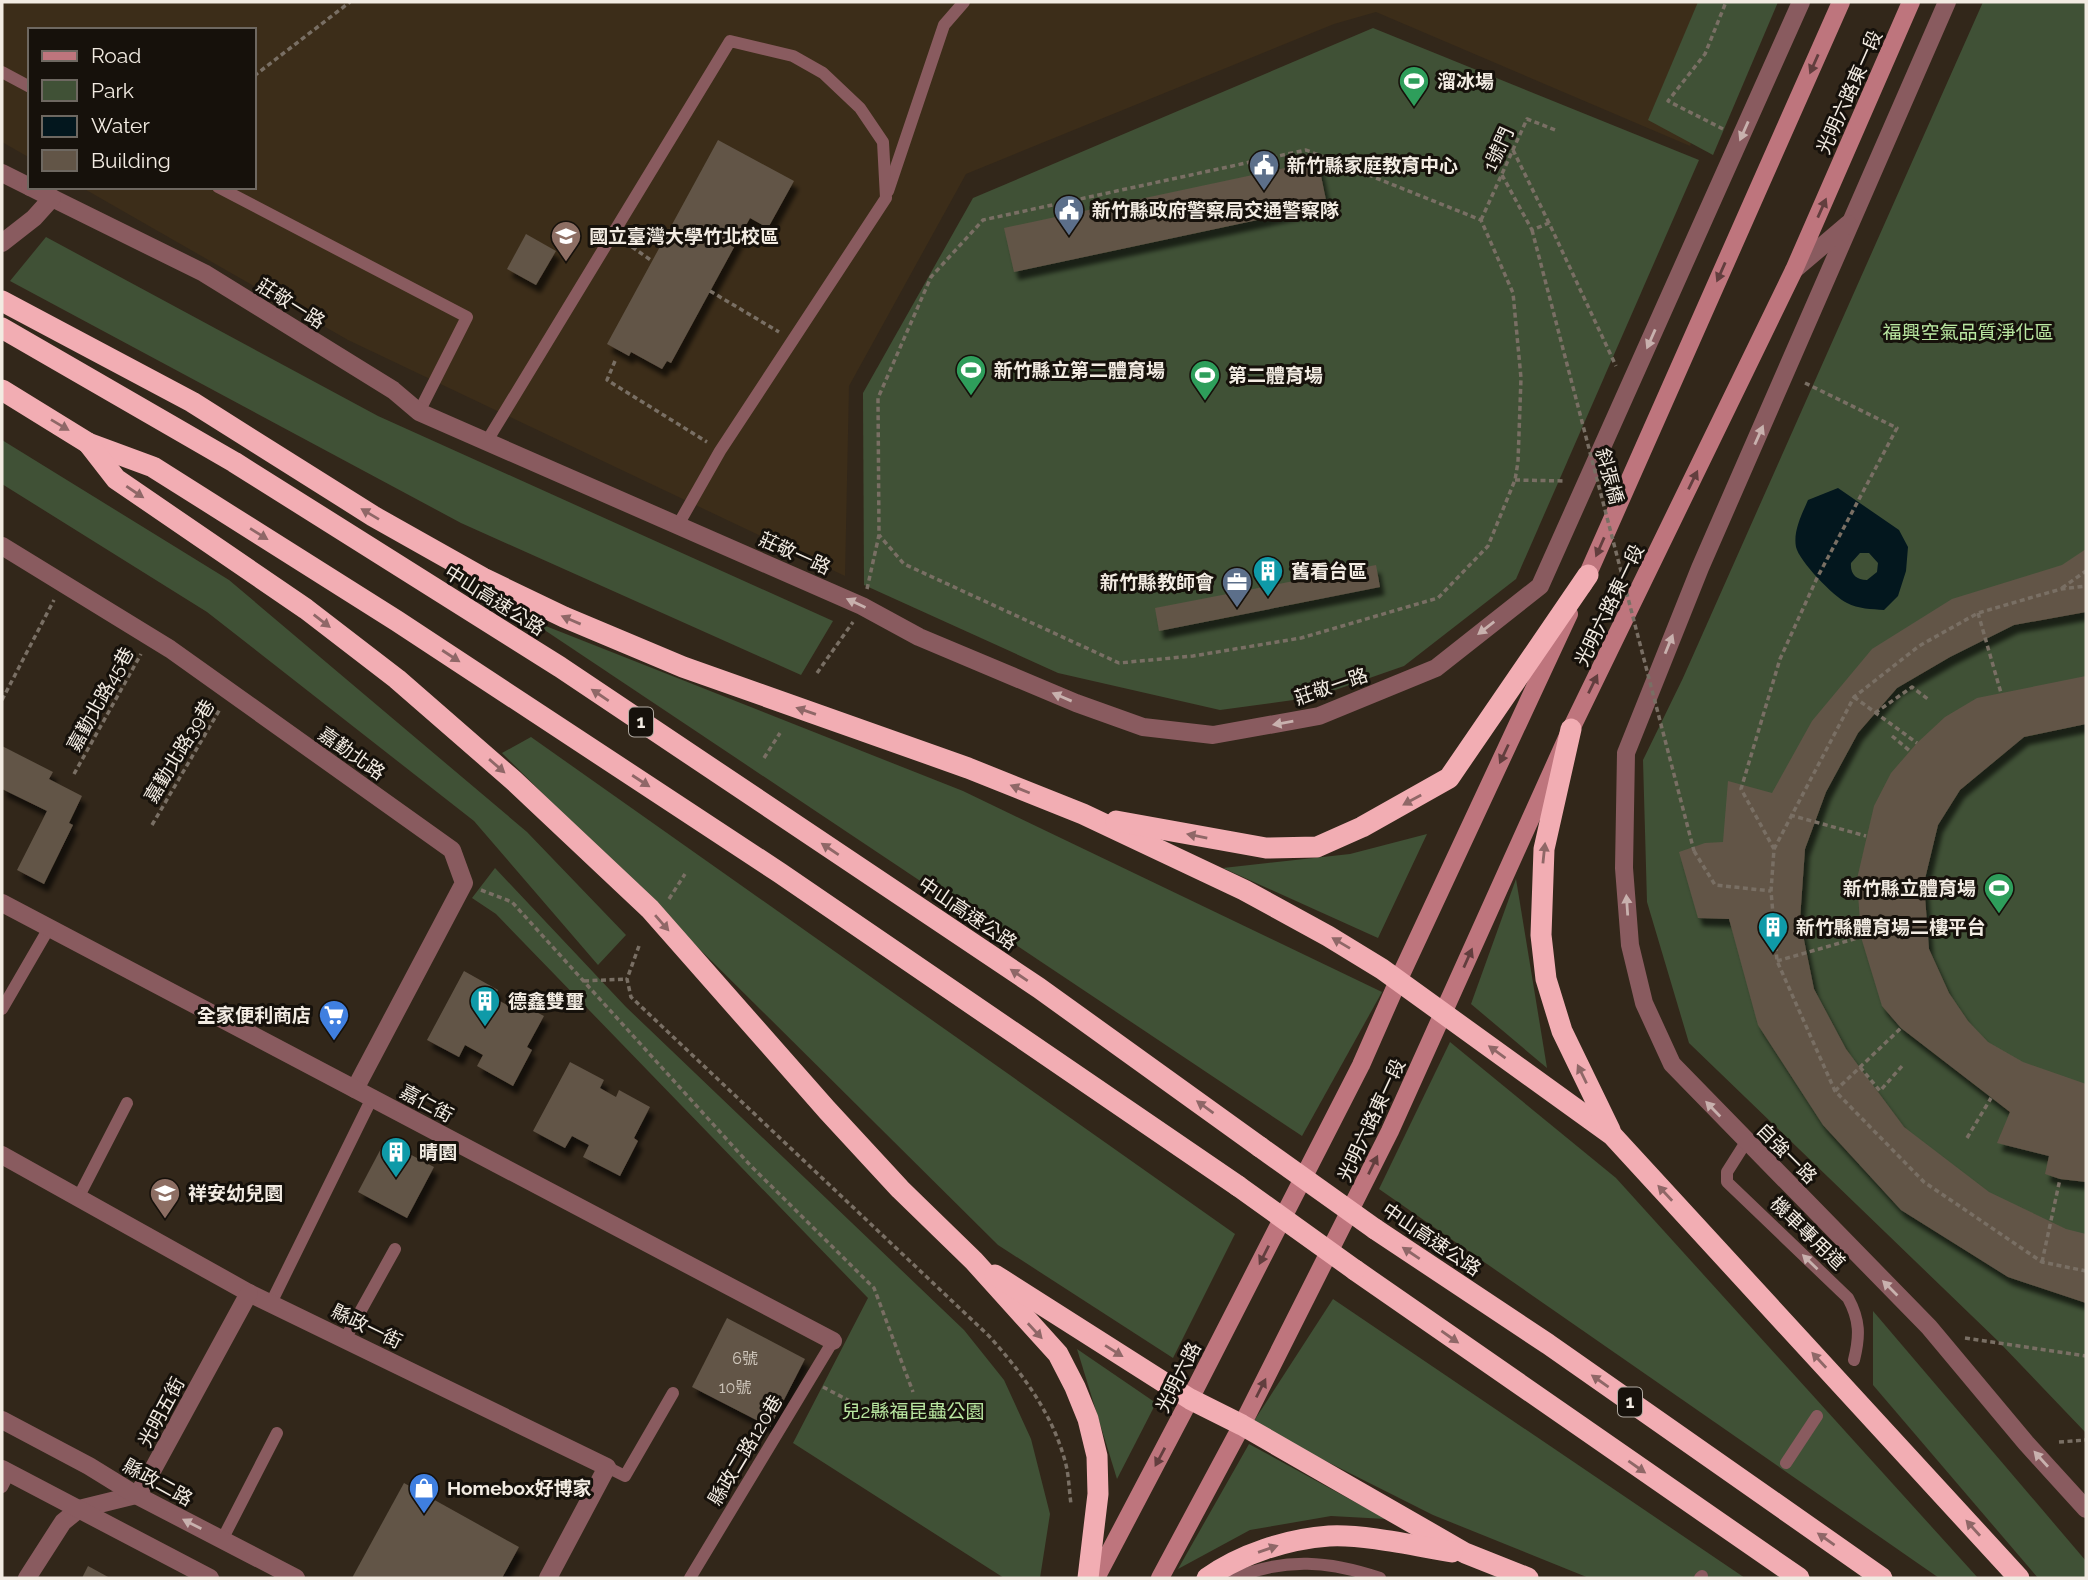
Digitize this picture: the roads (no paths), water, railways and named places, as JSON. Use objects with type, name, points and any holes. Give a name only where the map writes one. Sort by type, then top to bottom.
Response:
[{"type":"highway","points":[[2,301],[191,402],[373,516],[483,578],[564,617],[683,667],[956,763],[1083,814],[1244,890],[1328,936],[1398,981],[1612,1135],[2019,1578]]},
{"type":"highway","name":"中山高速公路","points":[[2,328],[233,462],[560,667],[1039,988],[1375,1229],[1548,1344],[1882,1578]]},
{"type":"highway","points":[[2,390],[88,443],[153,467],[397,621],[779,873],[1238,1186],[1799,1578]]},
{"type":"highway","points":[[88,443],[116,479],[306,609],[397,679],[513,780],[650,909],[854,1140],[974,1261],[1058,1354],[1088,1419],[1097,1455],[1098,1494],[1088,1578]]},
{"type":"highway","points":[[1083,814],[1266,848],[1317,847],[1363,827],[1448,778],[1588,575]]},
{"type":"highway","points":[[1572,729],[1544,849],[1541,935],[1546,979],[1562,1031],[1612,1135]]},
{"type":"highway","points":[[974,1261],[1190,1399],[1242,1425],[1465,1553],[1528,1578]]},
{"type":"highway","points":[[1207,1578],[1255,1553],[1290,1541],[1331,1536],[1465,1553]]},
{"type":"main road","name":"光明六路東一段","points":[[1296,1194],[1361,1065],[1588,575],[1841,2]]},
{"type":"main road","name":"光明六路東一段","points":[[1242,1425],[1390,1131],[1572,729],[1794,271],[1912,2]]},
{"type":"main road","name":"光明六路","points":[[1096,1578],[1296,1194]]},
{"type":"main road","points":[[1160,1578],[1242,1425]]},
{"type":"street","name":"莊敬一路","points":[[34,189],[204,273],[393,390],[419,412],[862,606],[919,637],[1076,703],[1143,727],[1213,735],[1319,716],[1436,668],[1540,586],[1801,2]]},
{"type":"street","points":[[1794,271],[1854,219],[1947,2]]},
{"type":"street","name":"莊敬一路","points":[[2,173],[28,186]]},
{"type":"street","points":[[2,243],[34,218],[52,198]]},
{"type":"street","name":"自強一路","points":[[1854,219],[1700,568],[1626,753],[1624,868],[1630,945],[1644,1003],[1672,1065],[1929,1327],[2026,1443],[2086,1509]]},
{"type":"street","name":"嘉勤北路","points":[[2,545],[150,637],[452,850],[464,883],[355,1089]]},
{"type":"street","name":"嘉仁街","points":[[2,904],[833,1341]]},
{"type":"street","name":"縣政一街","points":[[2,1155],[249,1293],[607,1467]]},
{"type":"street","name":"光明五街","points":[[136,1495],[146,1482],[249,1293]]},
{"type":"street","name":"縣政二路","points":[[2,1420],[89,1466],[136,1495],[296,1578]]},
{"type":"street","points":[[548,1578],[607,1467]]},
{"type":"street","points":[[4,1476],[79,1509],[210,1578]]},
{"type":"street","points":[[27,1578],[63,1522],[79,1509],[136,1495]]},
{"type":"lane","points":[[678,525],[720,451],[886,198],[943,24],[964,2]]},
{"type":"lane","points":[[487,441],[730,41],[793,56],[823,73],[860,108],[883,142],[886,198]]},
{"type":"lane","points":[[2,72],[28,86]]},
{"type":"lane","points":[[222,189],[467,317],[419,412]]},
{"type":"lane","points":[[2,1009],[49,928]]},
{"type":"lane","points":[[271,1303],[372,1098]]},
{"type":"lane","points":[[78,1198],[127,1103]]},
{"type":"lane","name":"機車專用道","points":[[1746,1142],[1727,1172],[1727,1182],[1848,1298],[1857,1314],[1858,1342],[1854,1360]]},
{"type":"lane","points":[[345,1339],[395,1249]]},
{"type":"lane","name":"縣政二路120巷","points":[[690,1578],[833,1341]]},
{"type":"lane","points":[[607,1467],[625,1476],[673,1393]]},
{"type":"lane","points":[[1786,1464],[1817,1416]]},
{"type":"lane","points":[[222,1540],[277,1433]]},
{"type":"lane","points":[[1235,1578],[1254,1570],[1300,1562],[1349,1568],[1380,1578]]},
{"type":"water","points":[[1838,488],[1899,530],[1908,547],[1906,571],[1898,596],[1884,610],[1860,608],[1847,603],[1826,586],[1803,561],[1796,547],[1796,535],[1808,500]],"holes":[[[1860,553],[1869,553],[1878,563],[1877,572],[1867,580],[1860,579],[1854,576],[1851,563]]]},
{"type":"place","name":"溜冰場","points":[[1414,108]]},
{"type":"place","name":"新竹縣家庭教育中心","points":[[1264,192]]},
{"type":"place","name":"新竹縣政府警察局交通警察隊","points":[[1069,237]]},
{"type":"place","name":"國立臺灣大學竹北校區","points":[[566,263]]},
{"type":"place","name":"新竹縣立第二體育場","points":[[971,397]]},
{"type":"place","name":"第二體育場","points":[[1205,402]]},
{"type":"place","name":"舊看台區","points":[[1268,598]]},
{"type":"place","name":"新竹縣教師會","points":[[1237,609]]},
{"type":"place","name":"新竹縣立體育場","points":[[1999,915]]},
{"type":"place","name":"新竹縣體育場二樓平台","points":[[1773,954]]},
{"type":"place","name":"德鑫雙璽","points":[[485,1028]]},
{"type":"place","name":"全家便利商店","points":[[334,1042]]},
{"type":"place","name":"晴園","points":[[396,1179]]},
{"type":"place","name":"祥安幼兒園","points":[[165,1220]]},
{"type":"place","name":"Homebox好博家","points":[[424,1515]]},
{"type":"park label","name":"福興空氣品質淨化區","points":[[1968,332]]},
{"type":"park label","name":"兒2縣福昆蟲公園","points":[[913,1411]]}]
